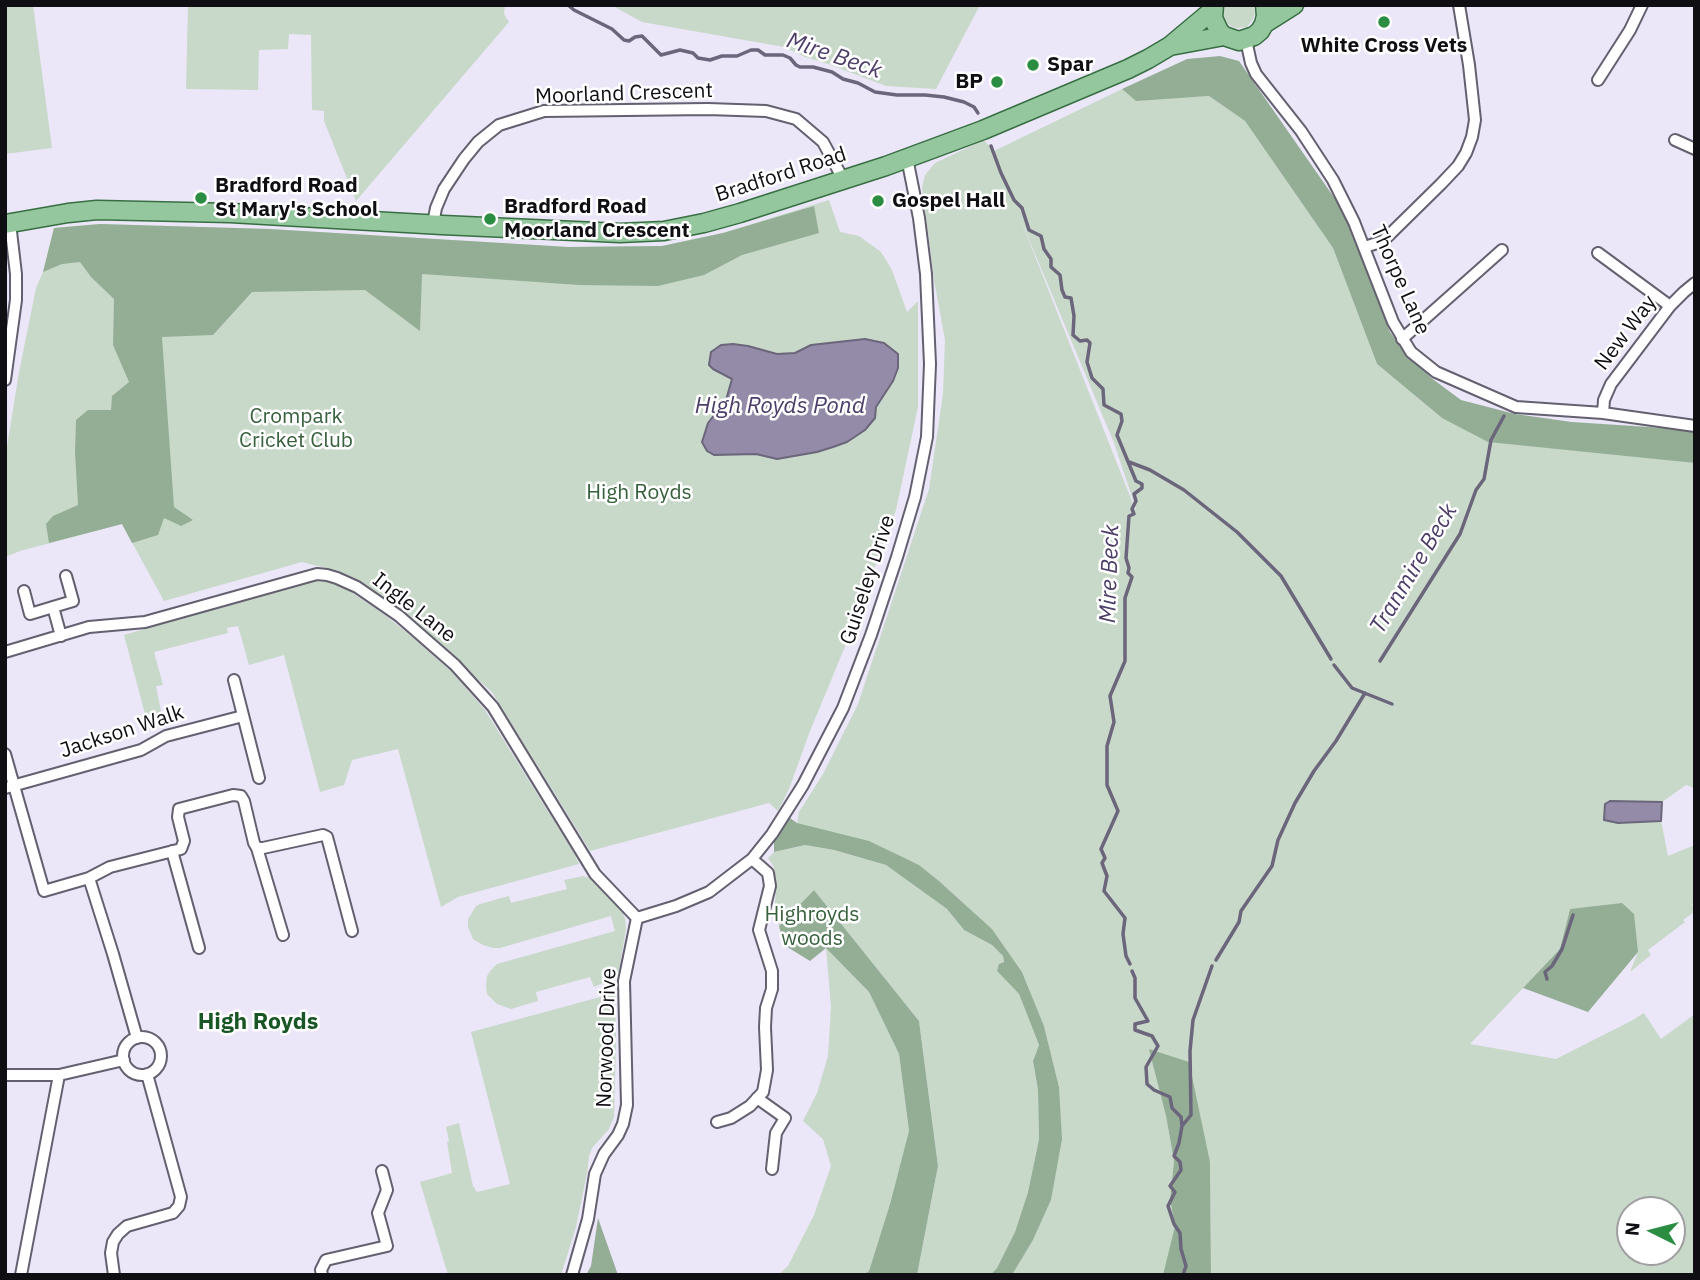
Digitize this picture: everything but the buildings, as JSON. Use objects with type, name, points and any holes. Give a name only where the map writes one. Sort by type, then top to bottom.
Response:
[{"type":"main road","points":[[1213,8],[1215,25],[1224,36],[1232,40],[1246,40],[1260,31],[1264,24],[1265,5]]},
{"type":"main road","points":[[1264,24],[1294,5]]},
{"type":"main road","name":"Bradford Road","points":[[8,223],[97,210],[230,213],[620,233],[664,231],[740,213],[983,130],[1128,69],[1170,46],[1213,8]]},
{"type":"main road","name":"Bradford Road","points":[[1170,46],[1224,36]]},
{"type":"street","points":[[1365,247],[1383,241],[1458,166],[1466,153],[1475,120],[1459,5]]},
{"type":"street","points":[[1598,80],[1630,30],[1642,5]]},
{"type":"street","name":"Thorpe Lane","points":[[1246,40],[1256,74],[1301,131],[1333,180],[1365,247],[1393,322],[1411,352],[1436,372],[1516,407],[1603,413],[1695,426]]},
{"type":"street","name":"Moorland Crescent","points":[[433,224],[444,189],[478,142],[499,125],[544,111],[766,111],[796,118],[823,142],[843,179]]},
{"type":"street","points":[[1675,140],[1695,149]]},
{"type":"street","name":"Guiseley Drive","points":[[637,918],[709,892],[752,859],[772,834],[803,785],[843,708],[872,635],[915,497],[927,437],[930,363],[926,274],[919,218],[907,158]]},
{"type":"street","points":[[5,380],[16,300],[16,274],[8,223]]},
{"type":"street","points":[[1402,339],[1502,250]]},
{"type":"street","points":[[1598,253],[1670,306]]},
{"type":"street","name":"New Way","points":[[1603,413],[1604,400],[1611,384],[1670,306],[1695,283]]},
{"type":"street","name":"Ingle Lane","points":[[5,652],[89,627],[145,622],[317,575],[327,575],[357,587],[400,615],[455,665],[493,707],[596,874],[637,918]]},
{"type":"street","points":[[24,591],[30,614],[73,601],[66,576]]},
{"type":"street","points":[[53,607],[61,636]]},
{"type":"street","points":[[234,680],[259,778]]},
{"type":"street","name":"Jackson Walk","points":[[10,787],[141,750],[166,736],[243,716]]},
{"type":"street","points":[[5,754],[10,787],[44,891],[89,878],[110,867],[181,849],[184,841],[178,817],[179,809],[233,795],[240,796],[244,801],[254,843],[283,935]]},
{"type":"street","points":[[257,848],[323,835],[327,837],[352,931]]},
{"type":"street","points":[[172,851],[199,948]]},
{"type":"street","points":[[717,1122],[731,1118],[750,1106],[763,1092],[767,1070],[765,1027],[766,1008],[772,989],[772,971],[759,930],[770,886],[768,873],[752,859]]},
{"type":"street","points":[[89,878],[137,1038]]},
{"type":"street","name":"Norwood Drive","points":[[572,1275],[588,1219],[596,1174],[604,1154],[624,1124],[627,1105],[624,981],[637,918]]},
{"type":"street","points":[[137,1038],[153,1041],[161,1054],[158,1066],[147,1074],[129,1070],[124,1060],[126,1046],[137,1038]]},
{"type":"street","points":[[5,1075],[59,1075],[124,1060]]},
{"type":"street","points":[[114,1275],[111,1253],[118,1234],[127,1226],[173,1213],[179,1206],[181,1197],[147,1074]]},
{"type":"street","points":[[21,1275],[59,1075]]},
{"type":"street","points":[[757,1098],[785,1118],[776,1133],[772,1169]]},
{"type":"street","points":[[322,1275],[321,1270],[326,1260],[387,1246],[378,1213],[387,1190],[382,1171]]},
{"type":"green space","points":[[5,5],[33,5],[52,148],[5,154]]},
{"type":"green space","points":[[188,5],[505,5],[504,14],[509,22],[356,201],[324,121],[324,111],[312,110],[311,35],[289,34],[288,49],[259,50],[258,90],[186,89]]},
{"type":"green space","points":[[611,5],[980,5],[936,89],[886,86],[784,47],[642,22]]},
{"type":"green space","points":[[1225,5],[1253,5],[1255,14],[1247,27],[1232,27],[1223,15]]},
{"type":"green space","points":[[1220,56],[1239,61],[1340,206],[1369,271],[1390,332],[1410,358],[1434,380],[1461,400],[1515,414],[1572,422],[1695,430],[1695,463],[1488,442],[1442,418],[1377,364],[1333,248],[1245,121],[1209,96],[1136,101],[1122,89],[1187,59]]},
{"type":"green space","points":[[1122,89],[1136,100],[1209,96],[1245,121],[1333,248],[1377,364],[1442,418],[1608,453],[1695,463],[1695,788],[1686,785],[1662,802],[1661,820],[1668,856],[1695,845],[1695,901],[1692,904],[1695,911],[1648,950],[1651,955],[1630,972],[1638,952],[1570,909],[1560,949],[1470,1044],[1556,1059],[1644,1013],[1661,1039],[1695,1014],[1695,1275],[1211,1275],[1210,1162],[1150,1049],[1174,1161],[1170,1199],[1175,1226],[1164,1275],[1012,1275],[1033,1240],[1051,1200],[1059,1087],[1044,1026],[1022,972],[992,929],[919,865],[797,823],[799,812],[823,774],[858,704],[929,489],[943,394],[945,340],[922,187],[925,175],[935,163],[984,140],[994,151]],"holes":[[[1018,213],[1114,443],[1136,509]]]},
{"type":"green space","name":"High Royds","points":[[829,200],[840,232],[859,236],[881,252],[892,270],[907,312],[918,301],[918,407],[896,510],[849,637],[778,811],[769,803],[590,851],[492,692],[394,605],[338,571],[302,562],[164,601],[122,524],[5,557],[5,459],[36,288],[43,272],[54,228],[100,224],[269,229],[568,247],[662,246],[723,233]]},
{"type":"green space","points":[[814,206],[819,233],[742,255],[704,275],[658,286],[579,285],[422,274],[420,331],[365,290],[252,292],[213,335],[162,337],[174,507],[193,520],[181,526],[164,518],[158,535],[132,543],[122,524],[49,543],[46,524],[53,516],[78,505],[76,420],[88,410],[111,410],[112,396],[129,382],[113,345],[114,299],[80,262],[62,264],[43,272],[54,228],[100,224],[269,229],[568,247],[662,246],[723,233]]},
{"type":"green space","points":[[308,581],[324,581],[342,586],[385,615],[453,673],[485,710],[579,864],[458,897],[441,907],[398,749],[352,760],[344,785],[320,792],[284,655],[249,665],[238,626],[227,628],[228,633],[154,652],[163,685],[156,686],[164,726],[149,729],[124,635]]},
{"type":"green space","points":[[790,818],[797,823],[869,841],[919,865],[992,929],[1022,972],[1044,1026],[1059,1087],[1062,1139],[1051,1200],[1033,1240],[1012,1275],[990,1275],[997,1268],[1015,1232],[1028,1192],[1039,1139],[1038,1090],[1033,1061],[1039,1045],[1019,994],[997,971],[999,964],[1004,962],[1003,956],[992,945],[964,930],[947,909],[886,865],[805,845],[774,852],[774,839],[782,821]]},
{"type":"green space","points":[[805,845],[886,865],[947,909],[964,930],[992,945],[1003,956],[1004,962],[997,971],[1019,994],[1039,1045],[1033,1061],[1038,1090],[1039,1139],[1028,1192],[1015,1232],[997,1268],[990,1275],[917,1275],[938,1166],[919,1021],[814,890],[779,926],[774,867],[768,858],[774,852]]},
{"type":"green space","points":[[583,876],[593,879],[621,909],[625,918],[626,929],[618,976],[594,987],[590,977],[536,992],[538,1001],[511,1009],[497,1004],[487,994],[486,986],[487,976],[497,964],[615,931],[611,916],[493,948],[473,939],[468,927],[468,919],[476,906],[509,896],[511,903],[567,889],[564,880]]},
{"type":"green space","name":"Highroyds woods","points":[[814,890],[919,1021],[938,1166],[917,1275],[863,1275],[869,1271],[909,1131],[899,1054],[869,992],[826,948],[810,961],[784,945],[779,926]]},
{"type":"green space","points":[[1622,903],[1634,914],[1638,952],[1588,1012],[1523,988],[1560,949],[1570,909]]},
{"type":"green space","points":[[826,947],[869,992],[899,1054],[909,1132],[869,1271],[863,1275],[778,1275],[788,1266],[814,1215],[831,1166],[823,1139],[803,1121],[817,1093],[828,1056],[831,1007]]},
{"type":"green space","points":[[615,993],[614,1117],[609,1129],[592,1148],[589,1156],[576,1227],[561,1275],[448,1275],[420,1182],[452,1173],[446,1127],[459,1123],[473,1186],[477,1192],[510,1184],[471,1032]]},
{"type":"green space","points":[[1149,1049],[1189,1062],[1210,1162],[1211,1275],[1163,1275],[1175,1226],[1170,1199],[1174,1161]]},
{"type":"green space","points":[[598,1218],[618,1275],[586,1275],[591,1266]]},
{"type":"water","name":"High Royds Pond","points":[[865,339],[884,343],[898,354],[898,368],[876,407],[875,418],[865,430],[847,442],[833,447],[777,459],[756,454],[714,455],[707,451],[702,442],[708,423],[726,400],[732,379],[709,365],[711,352],[721,345],[733,344],[777,354],[795,353],[811,345]]},
{"type":"water","points":[[1610,801],[1662,802],[1661,821],[1618,823],[1604,820],[1605,804]]},
{"type":"waterway","name":"Mire Beck","points":[[568,5],[612,29],[624,40],[642,36],[661,55],[680,50],[710,60],[758,50],[765,55],[783,55],[800,67],[832,72],[875,92],[944,97],[964,102],[974,107],[978,113]]},
{"type":"waterway","name":"Mire Beck","points":[[991,146],[1014,200],[1022,208],[1029,230],[1041,236],[1044,249],[1051,259],[1051,267],[1060,275],[1065,297],[1071,298],[1073,335],[1080,341],[1087,340],[1090,343],[1087,362],[1092,378],[1103,389],[1104,405],[1121,414],[1122,421],[1117,435],[1136,481],[1142,484],[1142,488],[1134,494],[1134,514],[1129,516],[1126,558],[1128,573],[1132,577],[1125,598],[1125,661],[1110,696],[1114,722],[1107,746],[1107,785],[1118,811],[1101,849],[1107,876],[1104,891],[1125,918],[1123,934],[1130,964]]},
{"type":"waterway","name":"Tranmire Beck","points":[[1380,661],[1460,534],[1476,490],[1484,479],[1491,440],[1504,416]]},
{"type":"waterway","points":[[1129,462],[1150,470],[1184,490],[1237,532],[1281,576],[1331,659]]},
{"type":"waterway","points":[[1334,665],[1352,688],[1392,704]]},
{"type":"waterway","points":[[1216,960],[1239,922],[1241,911],[1272,866],[1278,840],[1295,803],[1365,693]]},
{"type":"waterway","points":[[1547,979],[1545,972],[1562,949],[1573,915]]},
{"type":"waterway","points":[[1182,1126],[1191,1115],[1190,1051],[1193,1020],[1212,966]]},
{"type":"waterway","name":"Mire Beck","points":[[1132,971],[1135,978],[1135,998],[1148,1021],[1135,1024],[1135,1030],[1152,1036],[1158,1046],[1146,1067],[1147,1084],[1170,1097],[1172,1108],[1181,1117],[1179,1143],[1174,1156],[1180,1162],[1181,1170],[1170,1186],[1175,1192],[1168,1206],[1180,1233],[1186,1266],[1183,1275]]},
{"type":"place","name":"White Cross Vets","points":[[1384,22]]},
{"type":"place","name":"Spar","points":[[1033,65]]},
{"type":"place","name":"BP","points":[[997,82]]},
{"type":"place","name":"Bradford Road St Mary's School","points":[[201,198]]},
{"type":"place","name":"Gospel Hall","points":[[878,201]]},
{"type":"place","name":"Bradford Road Moorland Crescent","points":[[490,219]]},
{"type":"district","name":"High Royds","points":[[258,1022]]},
{"type":"park label","name":"Crompark Cricket Club","points":[[296,429]]}]
